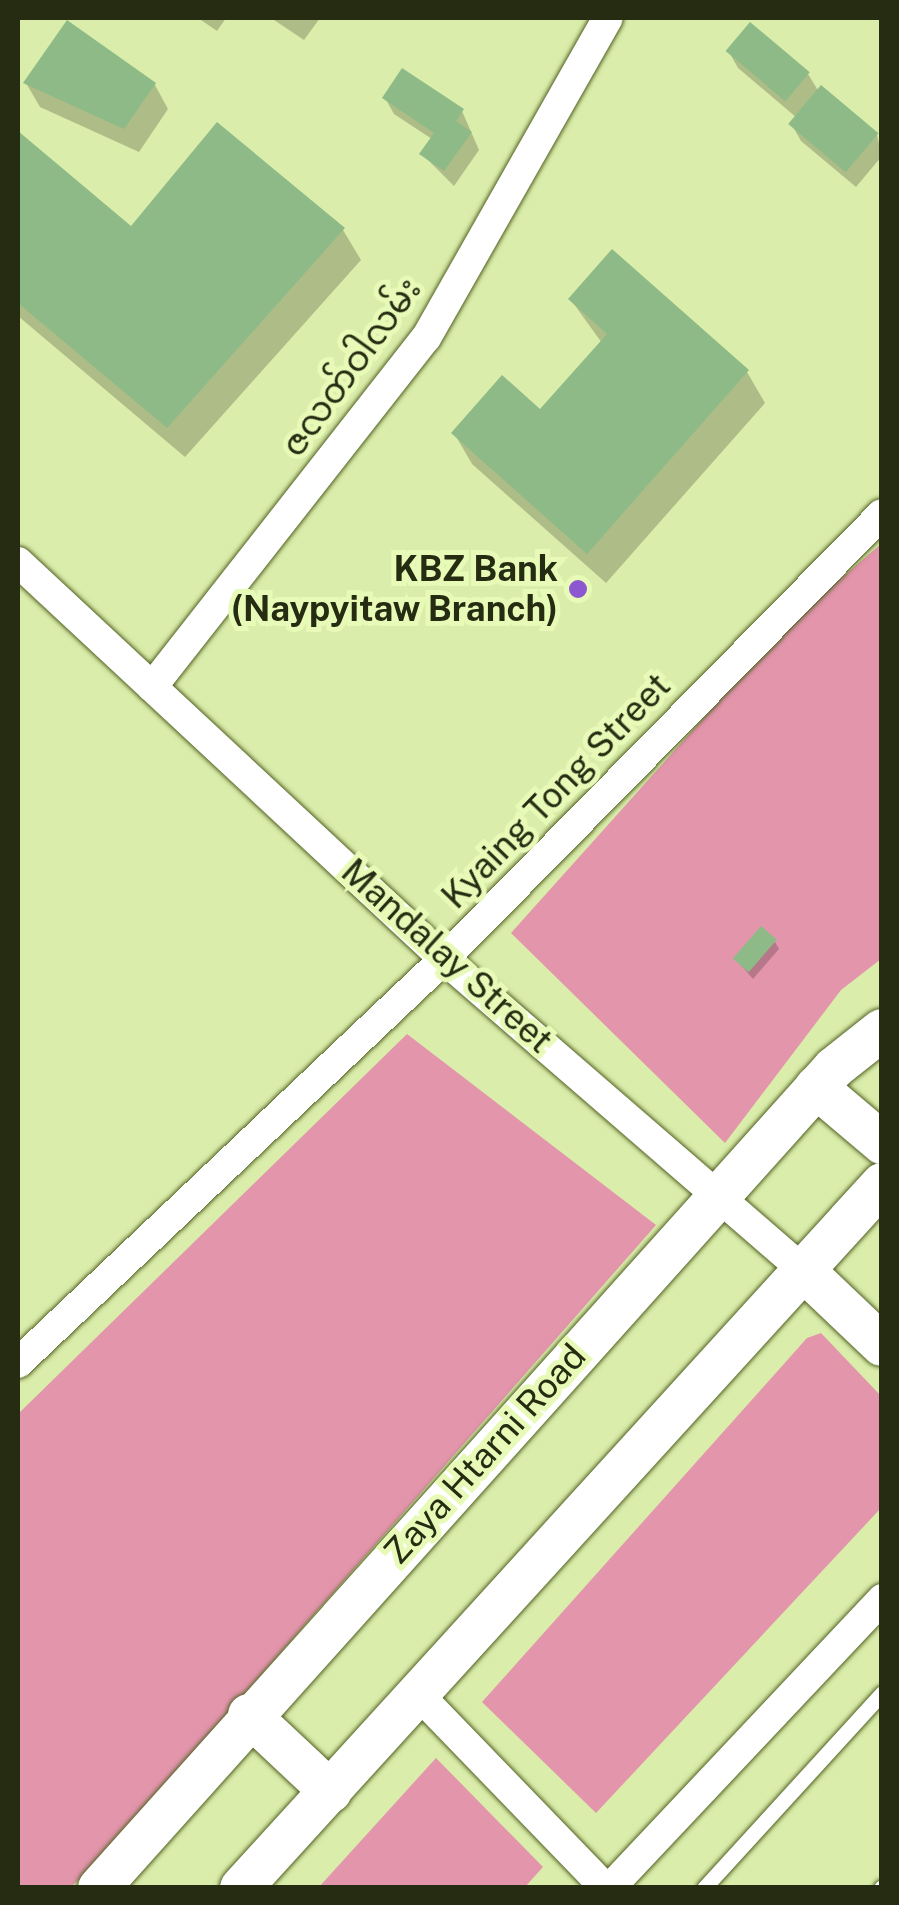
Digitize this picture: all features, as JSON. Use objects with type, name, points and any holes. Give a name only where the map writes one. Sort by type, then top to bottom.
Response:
[{"type":"main road","name":"Zaya Htarni Road","points":[[99,1888],[249,1715],[720,1193],[816,1088],[882,1030]]},
{"type":"main road","points":[[816,1088],[882,1143]]},
{"type":"main road","points":[[241,1888],[800,1267],[882,1184]]},
{"type":"main road","name":"Mandalay Street","points":[[800,1267],[882,1345]]},
{"type":"main road","points":[[249,1715],[331,1792]]},
{"type":"street","name":"ဇလတ်ဝါလမ်း","points":[[152,687],[426,338],[608,18]]},
{"type":"street","name":"Kyaing Tong Street","points":[[18,1363],[444,959],[882,514]]},
{"type":"street","name":"Mandalay Street","points":[[18,562],[444,959],[720,1193],[800,1267]]},
{"type":"street","points":[[417,1694],[607,1888],[882,1600]]},
{"type":"lane","points":[[704,1888],[882,1692]]},
{"type":"shaded area","points":[[881,544],[881,959],[841,990],[725,1143],[511,933],[788,624]]},
{"type":"shaded area","points":[[407,1034],[656,1225],[96,1863],[71,1887],[18,1888],[18,1414]]},
{"type":"shaded area","points":[[821,1333],[881,1396],[881,1508],[596,1813],[482,1702],[807,1338]]},
{"type":"shaded area","points":[[436,1758],[543,1867],[525,1887],[319,1887]]},
{"type":"building","points":[[67,20],[156,83],[124,129],[23,83]]},
{"type":"building","points":[[750,22],[810,72],[785,101],[726,51]]},
{"type":"building","points":[[402,68],[464,109],[456,121],[472,132],[444,171],[419,154],[434,133],[382,98]]},
{"type":"building","points":[[821,85],[878,133],[846,172],[788,124]]},
{"type":"building","points":[[217,122],[345,228],[167,428],[18,303],[18,131],[131,226]]},
{"type":"building","points":[[612,249],[749,370],[587,554],[451,433],[502,375],[540,409],[607,334],[568,299]]},
{"type":"building","points":[[761,926],[777,940],[749,972],[733,958]]},
{"type":"place","name":"KBZ Bank (Naypyitaw Branch)","points":[[578,589]]}]
